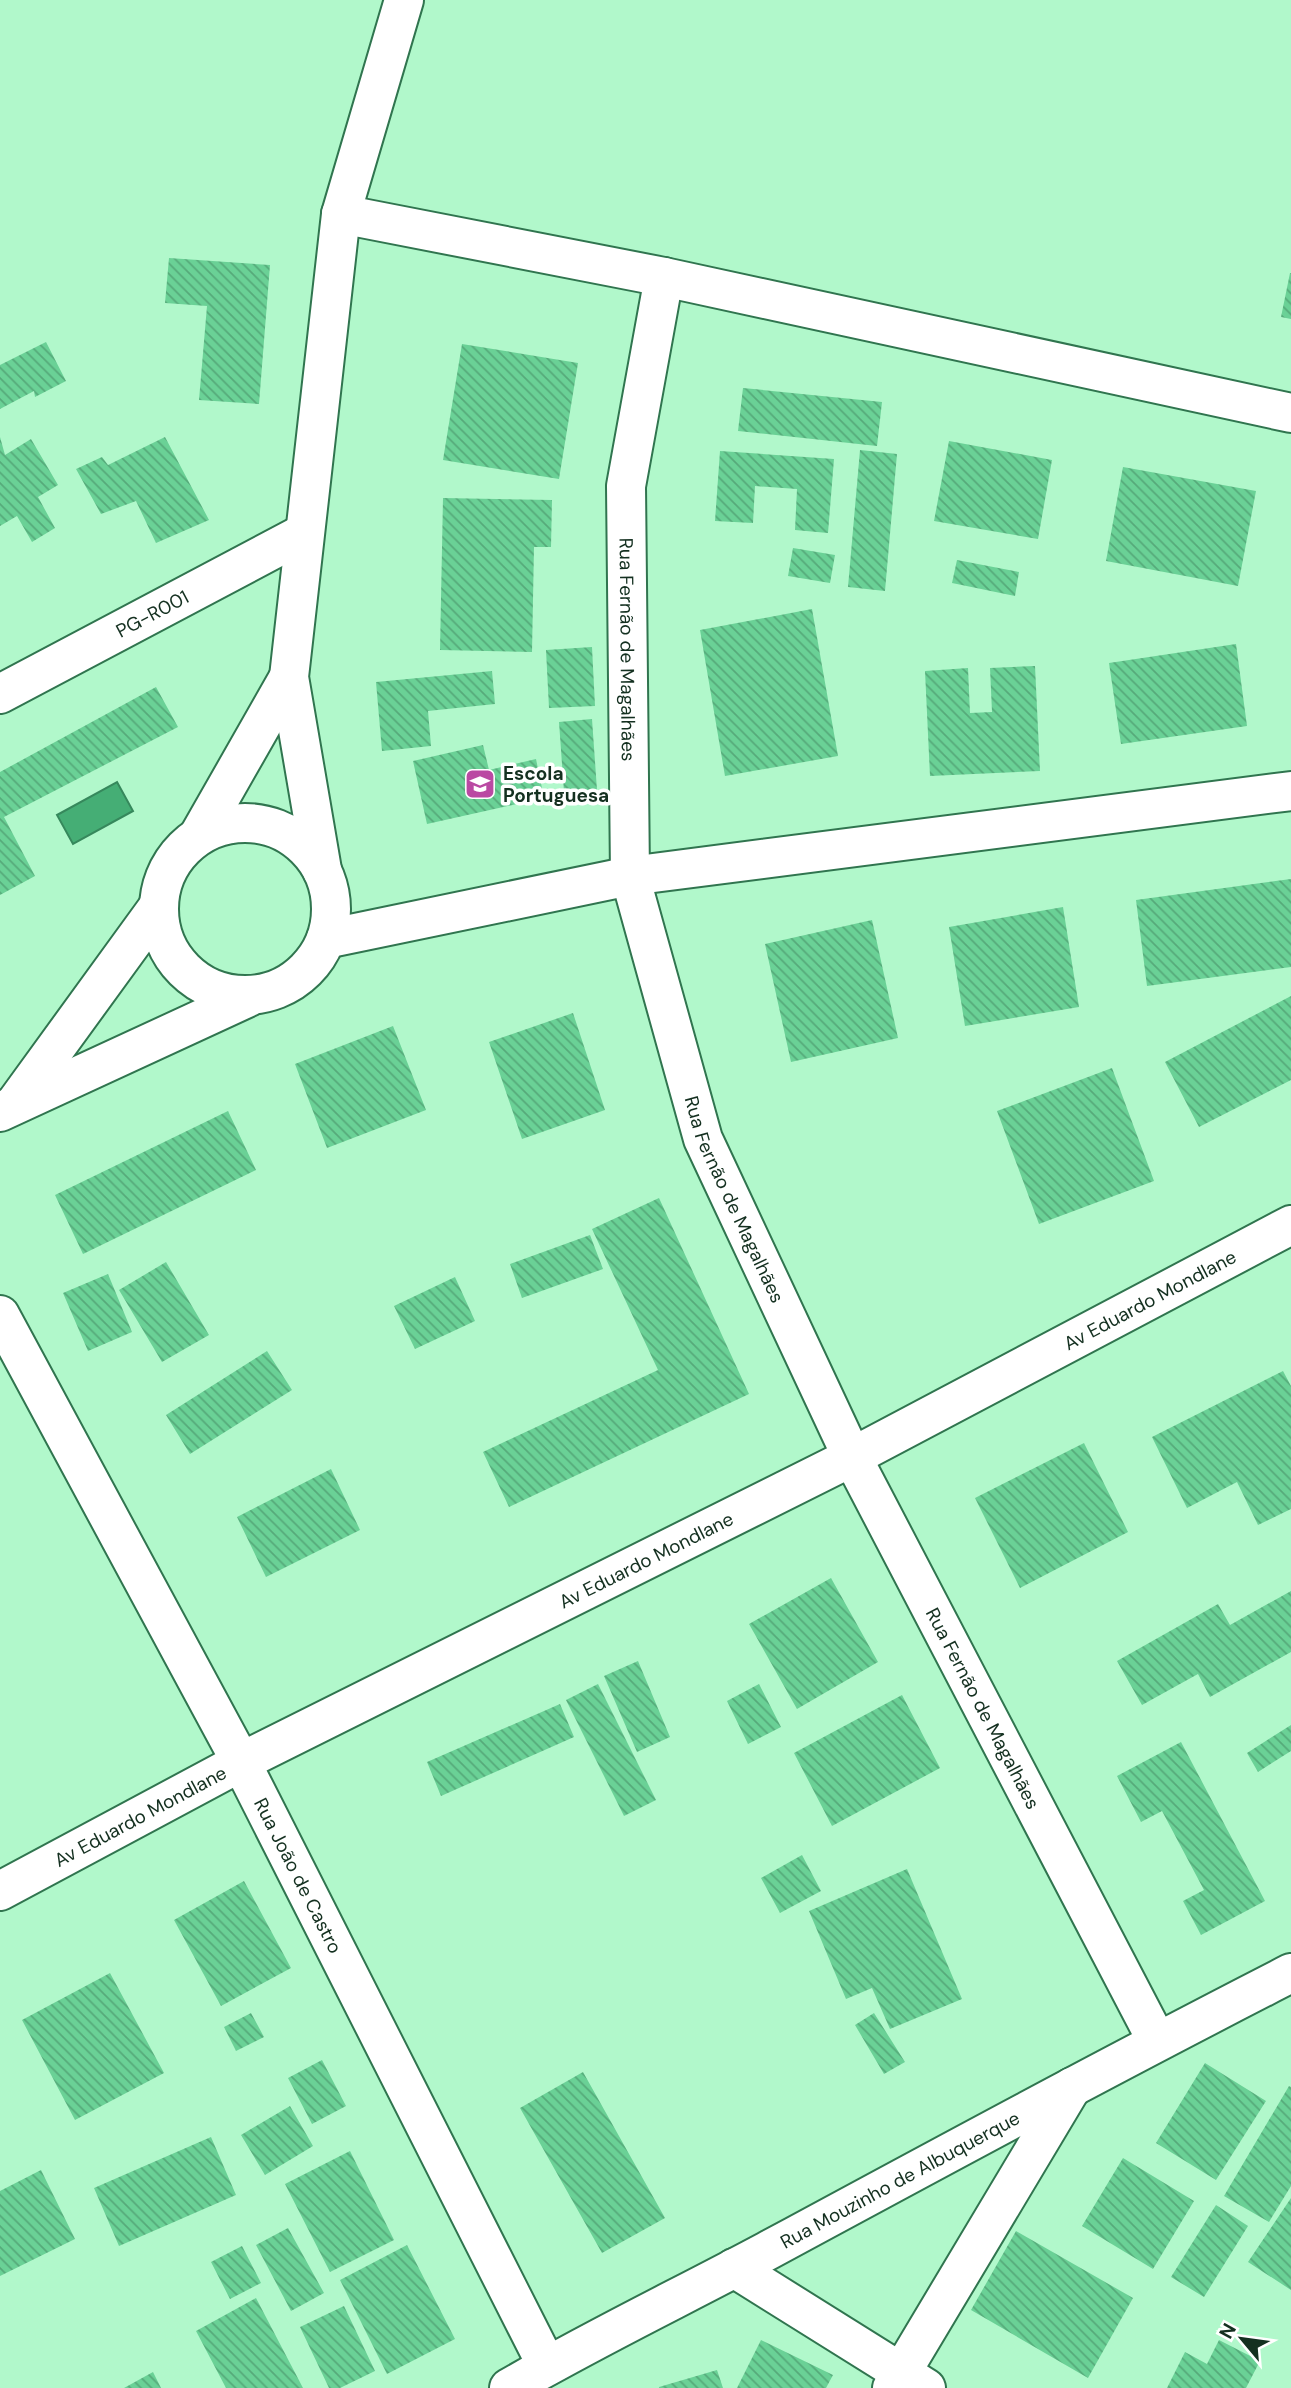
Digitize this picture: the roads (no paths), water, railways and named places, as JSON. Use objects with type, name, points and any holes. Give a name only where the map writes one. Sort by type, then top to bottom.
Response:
[{"type":"street","points":[[8,1108],[249,997],[274,991],[296,979],[314,962],[326,939],[331,916],[330,892],[322,870],[289,677],[341,214],[404,0]]},
{"type":"street","points":[[341,214],[664,277],[1291,413]]},
{"type":"street","name":"Rua Fernão de Magalhães","points":[[664,277],[626,486],[630,876],[703,1139],[852,1457],[1157,2041]]},
{"type":"street","name":"PG-R001","points":[[0,694],[304,533]]},
{"type":"street","points":[[249,997],[220,994],[195,982],[175,961],[162,936],[158,907],[163,879],[178,854],[199,835],[289,677]]},
{"type":"street","points":[[326,939],[630,876],[1291,791]]},
{"type":"street","points":[[199,835],[226,824],[254,823],[282,830],[306,847],[322,870]]},
{"type":"street","points":[[8,1108],[158,907]]},
{"type":"street","name":"Av Eduardo Mondlane","points":[[0,1891],[241,1762],[852,1457],[1291,1225]]},
{"type":"street","name":"Rua João de Castro","points":[[0,1315],[241,1762],[547,2366]]},
{"type":"street","name":"Rua Mouzinho de Albuquerque","points":[[509,2388],[1074,2085],[1291,1973]]},
{"type":"street","points":[[734,2268],[906,2383],[1074,2085]]},
{"type":"place","name":"Escola Portuguesa","points":[[480,784]]}]
